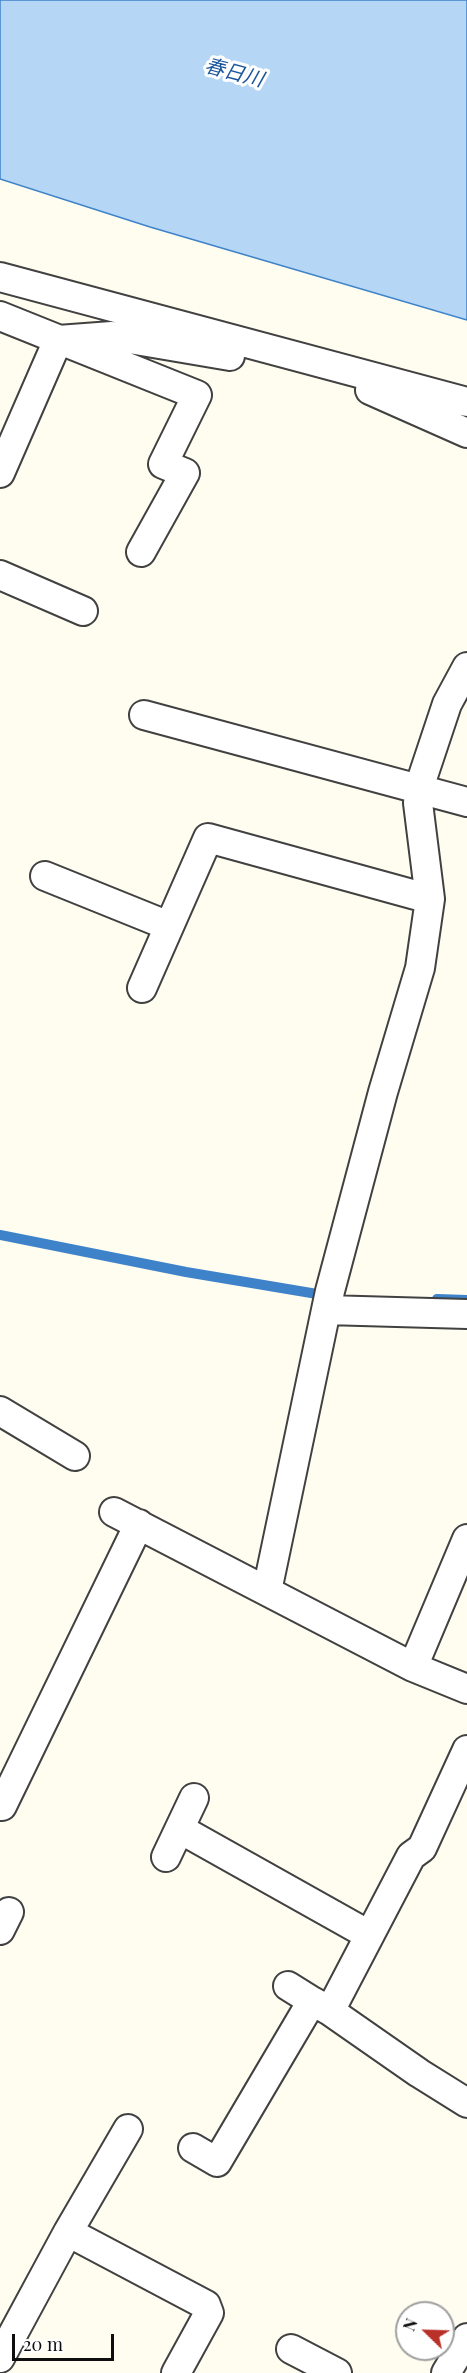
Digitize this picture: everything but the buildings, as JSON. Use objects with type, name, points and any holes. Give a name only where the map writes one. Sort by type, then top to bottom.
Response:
[{"type":"street","points":[[0,277],[467,402]]},
{"type":"street","points":[[0,316],[197,395],[163,464],[185,473],[141,552]]},
{"type":"street","points":[[58,340],[112,336],[250,360],[297,357],[467,433]]},
{"type":"street","points":[[0,473],[58,340]]},
{"type":"street","points":[[0,575],[83,610]]},
{"type":"street","points":[[267,1591],[326,1310],[383,1092],[420,968],[430,899],[418,803],[419,788],[447,704],[467,667]]},
{"type":"street","points":[[144,715],[467,802]]},
{"type":"street","points":[[142,988],[208,838],[430,899]]},
{"type":"street","points":[[45,876],[169,926]]},
{"type":"street","points":[[326,1310],[467,1314]]},
{"type":"street","points":[[0,1411],[75,1456]]},
{"type":"street","points":[[114,1512],[413,1667],[467,1689]]},
{"type":"street","points":[[2,1806],[139,1524]]},
{"type":"street","points":[[413,1667],[467,1539]]},
{"type":"street","points":[[193,2148],[217,2162],[369,1935],[411,1856],[422,1848],[467,1750]]},
{"type":"street","points":[[166,1857],[194,1798]]},
{"type":"street","points":[[180,1829],[369,1935]]},
{"type":"street","points":[[288,1986],[467,2103]]},
{"type":"street","points":[[0,2358],[68,2232],[128,2129]]},
{"type":"street","points":[[68,2232],[206,2305],[209,2313],[176,2373]]},
{"type":"street","points":[[446,2373],[467,2338]]},
{"type":"street","points":[[291,2349],[337,2373]]},
{"type":"water","name":"春日川","points":[[0,0],[467,0],[467,320],[150,227],[0,179]]},
{"type":"waterway","points":[[0,1235],[186,1272],[329,1296]]},
{"type":"waterway","points":[[437,1299],[467,1300]]}]
